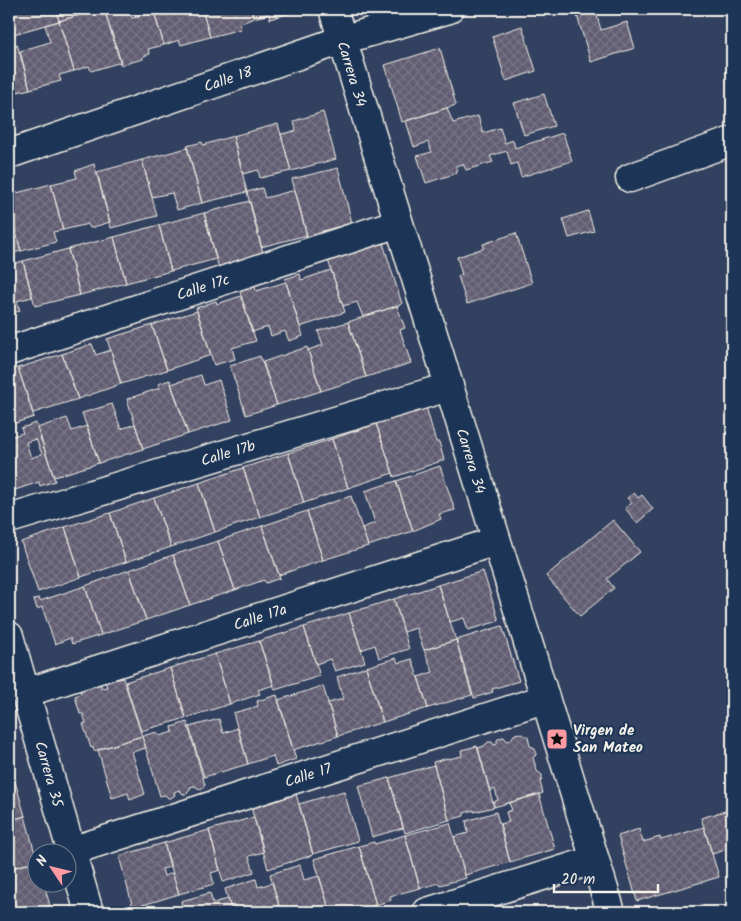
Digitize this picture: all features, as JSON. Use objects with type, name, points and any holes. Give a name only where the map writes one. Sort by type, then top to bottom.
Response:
[{"type":"street","name":"Carrera 34","points":[[333,9],[611,912]]},
{"type":"street","name":"Calle 18","points":[[9,154],[342,40],[448,9]]},
{"type":"street","points":[[630,178],[732,141]]},
{"type":"street","name":"Calle 17c","points":[[9,351],[398,223]]},
{"type":"street","name":"Calle 17b","points":[[9,518],[448,387]]},
{"type":"street","name":"Calle 17a","points":[[25,693],[496,541]]},
{"type":"street","name":"Carrera 35","points":[[9,636],[69,844]]},
{"type":"street","name":"Calle 17","points":[[78,849],[544,699]]},
{"type":"street","points":[[427,912],[594,860]]},
{"type":"street","name":"Carrera 35","points":[[78,875],[89,912]]},
{"type":"building","points":[[9,9],[56,9],[59,21],[14,34]]},
{"type":"building","points":[[56,9],[100,9],[59,21]]},
{"type":"building","points":[[104,9],[121,62],[91,71],[89,66],[74,71],[59,21]]},
{"type":"building","points":[[104,9],[128,9],[132,18],[139,17],[137,9],[153,9],[164,45],[148,49],[150,54],[143,56],[143,59],[121,65]]},
{"type":"building","points":[[153,9],[202,9],[210,37],[181,45],[179,40],[164,45]]},
{"type":"building","points":[[202,9],[251,9],[254,18],[239,24],[241,29],[210,37]]},
{"type":"building","points":[[251,9],[300,10],[270,19],[269,14],[254,18]]},
{"type":"building","points":[[575,9],[595,9],[601,30],[627,22],[635,48],[591,62]]},
{"type":"building","points":[[9,15],[14,34],[9,36]]},
{"type":"building","points":[[59,21],[74,71],[59,75],[61,81],[30,89],[20,51],[50,42],[45,25]]},
{"type":"building","points":[[522,26],[536,71],[506,81],[492,36]]},
{"type":"building","points":[[17,44],[30,89],[9,94],[9,46]]},
{"type":"building","points":[[440,48],[456,105],[402,122],[385,65]]},
{"type":"building","points":[[544,94],[554,126],[524,135],[514,103]]},
{"type":"building","points":[[447,108],[453,123],[478,116],[483,133],[500,128],[505,143],[513,140],[515,148],[563,133],[572,161],[521,177],[517,163],[511,165],[507,151],[490,156],[493,162],[466,170],[463,164],[456,166],[457,173],[426,183],[417,156],[432,152],[428,142],[414,147],[406,121]]},
{"type":"building","points":[[323,112],[336,159],[291,171],[281,134],[296,131],[294,121]]},
{"type":"building","points":[[278,124],[291,171],[260,178],[258,170],[243,174],[233,136]]},
{"type":"building","points":[[233,136],[247,192],[202,203],[187,146],[202,142],[203,145]]},
{"type":"building","points":[[187,148],[202,203],[177,210],[172,193],[152,197],[142,160]]},
{"type":"building","points":[[142,160],[157,216],[111,228],[97,172]]},
{"type":"building","points":[[94,164],[110,222],[90,228],[88,224],[63,230],[51,184],[77,178],[75,171]]},
{"type":"building","points":[[338,168],[352,223],[322,231],[323,234],[307,237],[292,179]]},
{"type":"building","points":[[51,184],[63,230],[53,232],[56,242],[21,251],[9,207],[9,195]]},
{"type":"building","points":[[262,188],[265,198],[295,190],[307,235],[261,247],[247,192]]},
{"type":"building","points":[[250,201],[264,257],[219,269],[204,213]]},
{"type":"building","points":[[9,207],[21,251],[9,254]]},
{"type":"building","points":[[588,211],[594,231],[569,238],[563,219]]},
{"type":"building","points":[[204,213],[216,259],[171,271],[159,225]]},
{"type":"building","points":[[159,225],[171,271],[126,283],[114,237]]},
{"type":"building","points":[[516,233],[532,283],[467,304],[458,276],[462,275],[457,257],[484,248],[483,244]]},
{"type":"building","points":[[114,237],[126,283],[80,295],[68,249]]},
{"type":"building","points":[[382,240],[402,304],[363,317],[357,302],[343,306],[327,257]]},
{"type":"building","points":[[68,249],[80,295],[35,306],[23,261]]},
{"type":"building","points":[[23,261],[32,297],[17,301],[20,311],[9,314],[9,265]]},
{"type":"building","points":[[331,270],[345,312],[300,327],[285,279],[300,274],[301,280]]},
{"type":"building","points":[[286,282],[303,336],[289,341],[285,331],[271,336],[268,327],[252,332],[240,292],[255,287],[256,291]]},
{"type":"building","points":[[241,296],[256,341],[232,348],[235,359],[214,365],[196,308],[216,301],[217,304]]},
{"type":"building","points":[[397,306],[405,328],[400,330],[411,363],[366,377],[348,322]]},
{"type":"building","points":[[197,311],[211,355],[167,370],[152,325]]},
{"type":"building","points":[[348,322],[366,377],[321,391],[308,350],[323,345],[318,331]]},
{"type":"building","points":[[152,325],[167,370],[121,384],[107,339]]},
{"type":"building","points":[[92,344],[96,355],[111,350],[121,384],[78,399],[62,354]]},
{"type":"building","points":[[307,347],[321,391],[277,405],[263,362]]},
{"type":"building","points":[[62,354],[78,399],[33,413],[18,368]]},
{"type":"building","points":[[260,356],[277,405],[246,415],[230,366]]},
{"type":"building","points":[[18,368],[34,417],[9,425],[9,371]]},
{"type":"building","points":[[201,375],[204,385],[219,380],[232,420],[188,434],[171,384]]},
{"type":"building","points":[[170,380],[188,434],[143,449],[127,399],[160,388],[158,384]]},
{"type":"building","points":[[425,403],[436,442],[439,442],[444,460],[394,477],[375,420]]},
{"type":"building","points":[[112,404],[121,429],[135,424],[143,449],[99,463],[82,413]]},
{"type":"building","points":[[67,418],[72,431],[87,426],[99,463],[54,477],[37,428]]},
{"type":"building","points":[[36,423],[55,481],[40,486],[39,482],[9,492],[9,437],[23,433],[21,428]],"holes":[[[36,439],[42,454],[31,458],[26,442]]]},
{"type":"building","points":[[376,424],[393,473],[348,488],[332,439]]},
{"type":"building","points":[[332,439],[348,488],[304,503],[288,453]]},
{"type":"building","points":[[288,453],[304,503],[260,517],[243,468]]},
{"type":"building","points":[[440,466],[455,510],[439,514],[441,519],[413,531],[396,481]]},
{"type":"building","points":[[243,468],[260,517],[215,532],[199,483]]},
{"type":"building","points":[[396,481],[413,531],[368,546],[362,528],[375,523],[365,491]]},
{"type":"building","points":[[199,483],[215,532],[171,547],[154,498]]},
{"type":"building","points":[[634,493],[638,498],[642,495],[653,509],[637,523],[625,508],[632,503],[627,498]]},
{"type":"building","points":[[351,496],[368,546],[323,560],[307,511]]},
{"type":"building","points":[[154,498],[171,547],[126,562],[110,513]]},
{"type":"building","points":[[307,511],[323,560],[279,575],[262,526]]},
{"type":"building","points":[[110,513],[126,562],[81,577],[65,527]]},
{"type":"building","points":[[613,520],[640,552],[607,579],[614,588],[580,616],[546,576]]},
{"type":"building","points":[[262,526],[280,578],[266,583],[264,580],[235,590],[218,541]]},
{"type":"building","points":[[65,527],[81,577],[38,592],[21,542]]},
{"type":"building","points":[[218,541],[235,590],[190,605],[173,555]]},
{"type":"building","points":[[173,555],[190,605],[146,620],[129,570]]},
{"type":"building","points":[[129,570],[146,620],[101,635],[85,586]]},
{"type":"building","points":[[483,571],[499,621],[468,630],[464,618],[450,622],[438,585]]},
{"type":"building","points":[[438,585],[456,640],[424,650],[416,628],[404,632],[394,599]]},
{"type":"building","points":[[85,586],[101,635],[72,644],[70,638],[55,644],[42,607],[37,609],[34,599],[39,598],[40,601]]},
{"type":"building","points":[[394,599],[409,649],[379,658],[375,645],[361,650],[349,613]]},
{"type":"building","points":[[349,613],[365,662],[335,671],[330,659],[316,664],[304,627]]},
{"type":"building","points":[[502,626],[519,681],[492,689],[493,692],[474,698],[456,640]]},
{"type":"building","points":[[304,627],[320,676],[275,690],[259,641]]},
{"type":"building","points":[[456,640],[472,695],[428,708],[418,677],[433,672],[424,650]]},
{"type":"building","points":[[259,641],[274,685],[258,690],[260,694],[230,704],[215,654]]},
{"type":"building","points":[[215,654],[230,704],[186,718],[170,668]]},
{"type":"building","points":[[396,658],[398,663],[412,659],[428,708],[383,722],[366,667]]},
{"type":"building","points":[[366,667],[383,722],[338,736],[328,703],[343,699],[337,677]]},
{"type":"building","points":[[170,668],[186,718],[141,731],[125,682]]},
{"type":"building","points":[[123,678],[142,736],[94,751],[93,747],[91,748],[83,724],[86,723],[83,714],[80,714],[75,696],[81,694],[80,690],[101,684],[101,688],[107,687],[105,682]]},
{"type":"building","points":[[323,686],[338,736],[293,750],[278,700]]},
{"type":"building","points":[[277,695],[296,759],[276,766],[273,756],[248,764],[233,713],[258,706],[257,701]]},
{"type":"building","points":[[219,719],[223,733],[238,728],[248,764],[204,777],[189,727]]},
{"type":"building","points":[[187,722],[205,785],[199,789],[195,786],[190,787],[186,794],[179,790],[174,792],[175,795],[171,798],[165,795],[160,796],[142,736],[157,732],[159,736],[173,732],[172,727]]},
{"type":"building","points":[[520,733],[528,737],[530,746],[536,751],[536,755],[533,758],[537,771],[542,775],[540,782],[543,793],[494,807],[493,802],[498,800],[495,789],[490,791],[478,748],[488,742],[492,742],[494,745],[497,744],[499,738],[504,737],[507,741],[510,740],[515,734]]},
{"type":"building","points":[[142,736],[146,748],[132,752],[145,794],[130,800],[128,793],[112,798],[98,750]]},
{"type":"building","points":[[477,746],[494,807],[474,812],[474,810],[464,813],[464,816],[449,820],[433,762],[462,756],[461,750]]},
{"type":"building","points":[[434,765],[449,820],[405,833],[389,778]]},
{"type":"building","points":[[12,771],[25,816],[9,821],[9,772]]},
{"type":"building","points":[[389,778],[403,828],[372,837],[358,786]]},
{"type":"building","points":[[344,791],[358,841],[313,854],[299,804]]},
{"type":"building","points":[[296,794],[313,855],[268,869],[251,807]]},
{"type":"building","points":[[539,794],[555,849],[510,862],[500,824],[509,822],[506,812],[512,810],[509,803]]},
{"type":"building","points":[[732,809],[732,848],[712,854],[701,818]]},
{"type":"building","points":[[496,812],[510,862],[465,875],[454,837],[468,833],[466,821]]},
{"type":"building","points":[[25,816],[32,844],[28,844],[28,864],[9,869],[9,821]]},
{"type":"building","points":[[254,817],[264,852],[249,856],[254,872],[223,882],[209,830]]},
{"type":"building","points":[[450,823],[466,878],[420,888],[405,835]]},
{"type":"building","points":[[704,827],[719,877],[637,901],[618,836],[639,829],[643,842],[660,837],[661,840]]},
{"type":"building","points":[[209,830],[220,870],[211,873],[214,884],[179,894],[164,843]]},
{"type":"building","points":[[405,835],[420,888],[390,896],[391,900],[376,905],[359,846],[374,842],[375,844]]},
{"type":"building","points":[[164,843],[170,867],[162,869],[164,876],[172,873],[179,894],[133,908],[119,856]]},
{"type":"building","points":[[359,846],[376,905],[361,909],[360,905],[330,912],[314,859]]},
{"type":"building","points":[[28,864],[28,894],[47,894],[50,906],[29,912],[9,912],[9,869]]},
{"type":"building","points":[[300,865],[304,880],[319,876],[330,912],[281,912],[270,874]]},
{"type":"building","points":[[256,879],[258,887],[272,883],[281,912],[232,912],[225,889]]},
{"type":"building","points":[[210,893],[213,903],[228,899],[232,912],[183,912],[181,901]]},
{"type":"building","points":[[166,905],[168,912],[139,912]]},
{"type":"building","points":[[577,905],[579,912],[552,912]]},
{"type":"building","points":[[50,906],[52,912],[29,912]]},
{"type":"place","name":"Virgen de San Mateo","points":[[557,739]]}]
